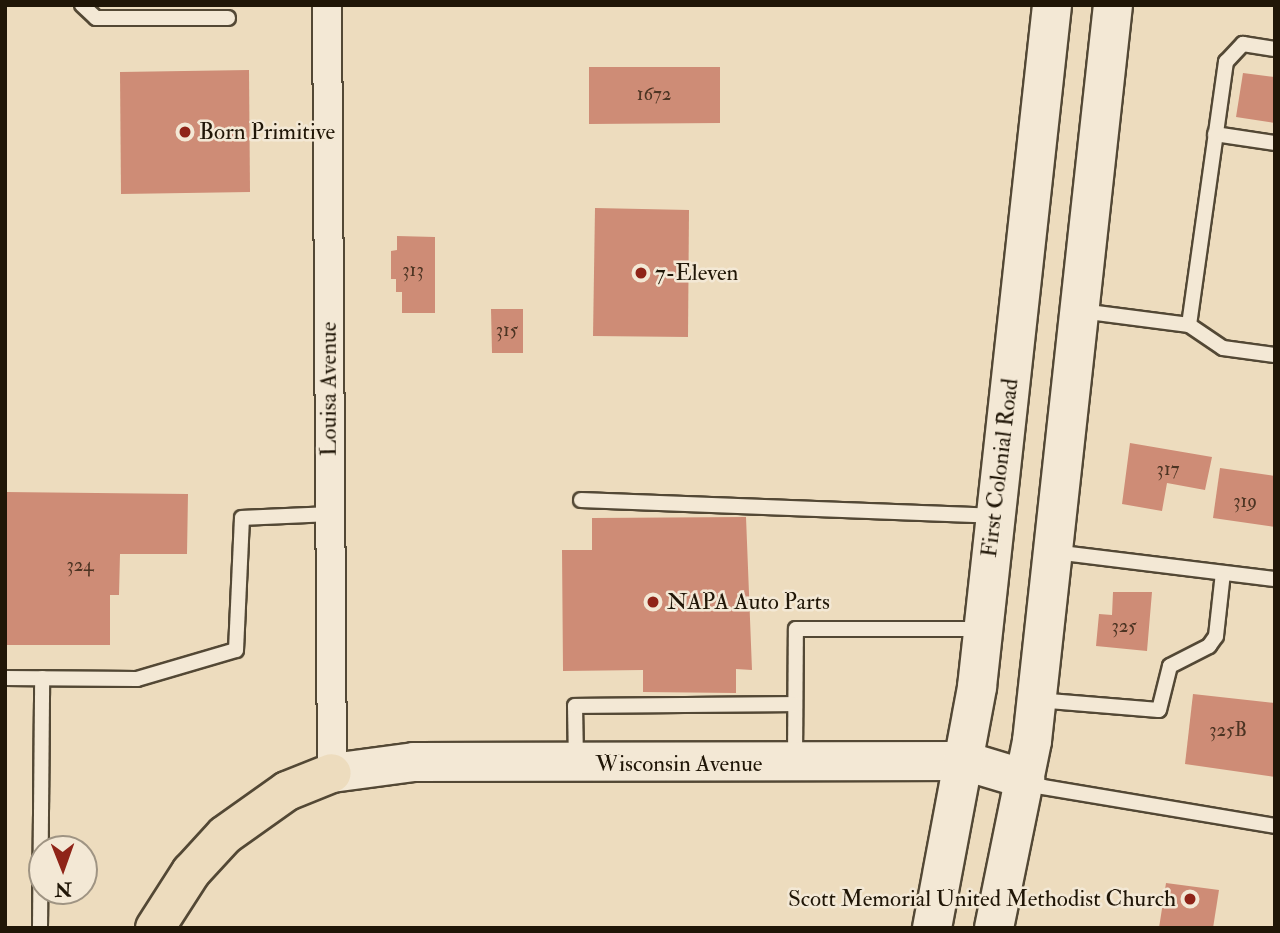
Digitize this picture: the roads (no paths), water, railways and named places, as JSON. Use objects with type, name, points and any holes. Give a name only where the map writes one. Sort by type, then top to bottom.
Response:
[{"type":"highway","points":[[155,928],[191,872],[225,835],[287,791],[332,773]]},
{"type":"main road","name":"First Colonial Road","points":[[932,928],[965,761],[983,629],[1052,5]]},
{"type":"main road","points":[[994,928],[1025,779],[1037,701],[1113,5]]},
{"type":"main road","name":"Wisconsin Avenue","points":[[332,773],[414,762],[576,764],[965,761],[1025,779]]},
{"type":"street","name":"Louisa Avenue","points":[[327,5],[332,773]]},
{"type":"lane","points":[[82,5],[96,18],[228,18]]},
{"type":"lane","points":[[1189,325],[1226,62],[1242,44],[1275,49]]},
{"type":"lane","points":[[1215,134],[1275,143]]},
{"type":"lane","points":[[1080,310],[1189,325],[1223,348],[1275,355]]},
{"type":"lane","points":[[581,500],[995,516]]},
{"type":"lane","points":[[5,678],[137,679],[236,650],[242,518],[330,514]]},
{"type":"lane","points":[[1053,552],[1275,579]]},
{"type":"lane","points":[[1037,701],[1159,710],[1170,666],[1209,646],[1216,636],[1223,573]]},
{"type":"lane","points":[[795,763],[796,629],[983,629]]},
{"type":"lane","points":[[40,928],[42,678]]},
{"type":"lane","points":[[576,764],[576,706],[795,704]]},
{"type":"lane","points":[[1025,779],[1043,788],[1275,826]]},
{"type":"place","name":"Born Primitive","points":[[185,132]]},
{"type":"place","name":"7-Eleven","points":[[641,273]]},
{"type":"place","name":"NAPA Auto Parts","points":[[653,602]]},
{"type":"place","name":"Scott Memorial United Methodist Church","points":[[1190,899]]}]
